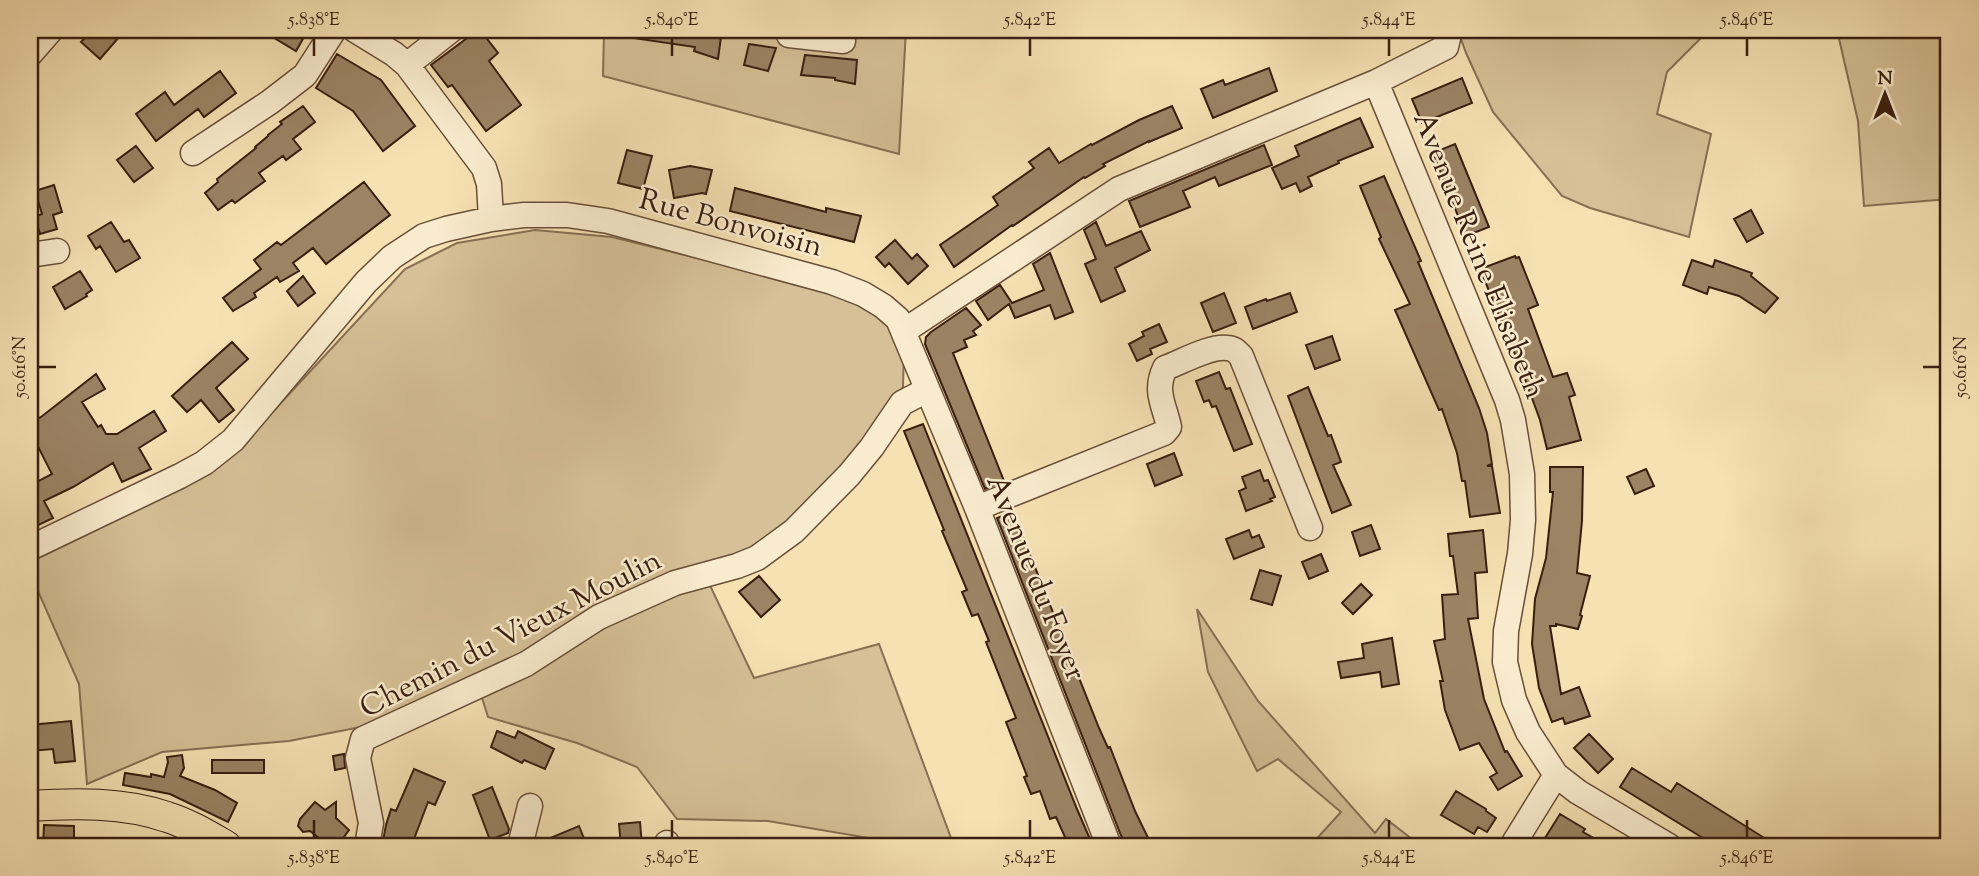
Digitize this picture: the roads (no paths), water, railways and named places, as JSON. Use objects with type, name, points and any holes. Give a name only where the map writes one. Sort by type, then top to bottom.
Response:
[{"type":"main road","points":[[30,806],[85,805],[141,810],[186,824],[226,846]]},
{"type":"street","points":[[30,54],[51,30]]},
{"type":"street","points":[[193,153],[270,102],[305,75],[334,30]]},
{"type":"street","points":[[355,30],[407,65],[484,168],[489,184],[491,219]]},
{"type":"street","points":[[407,65],[451,30]]},
{"type":"street","points":[[790,30],[789,35],[843,40]]},
{"type":"street","points":[[904,331],[1119,190],[1376,82],[1448,38]]},
{"type":"street","name":"Avenue Reine Elisabeth","points":[[1376,82],[1513,420],[1522,474],[1523,520],[1520,554],[1506,631],[1505,662],[1514,700],[1528,732],[1556,775],[1578,792],[1669,846]]},
{"type":"street","name":"Rue Bonvoisin","points":[[30,548],[204,463],[233,440],[366,282],[392,257],[424,236],[446,229],[524,215],[567,215],[608,221],[832,282],[863,294],[883,306],[898,319],[904,331]]},
{"type":"street","points":[[30,255],[57,251]]},
{"type":"street","name":"Avenue du Foyer","points":[[904,331],[977,508],[1109,846]]},
{"type":"street","points":[[977,508],[1164,433],[1169,427],[1159,392],[1165,368],[1213,349],[1227,348],[1235,349],[1241,356],[1310,528]]},
{"type":"street","name":"Chemin du Vieux Moulin","points":[[367,846],[371,823],[358,758],[363,739],[526,664],[599,617],[674,583],[757,558],[794,531],[849,475],[902,403],[927,390]]},
{"type":"street","points":[[1511,846],[1556,775]]},
{"type":"street","points":[[520,846],[530,806]]}]
